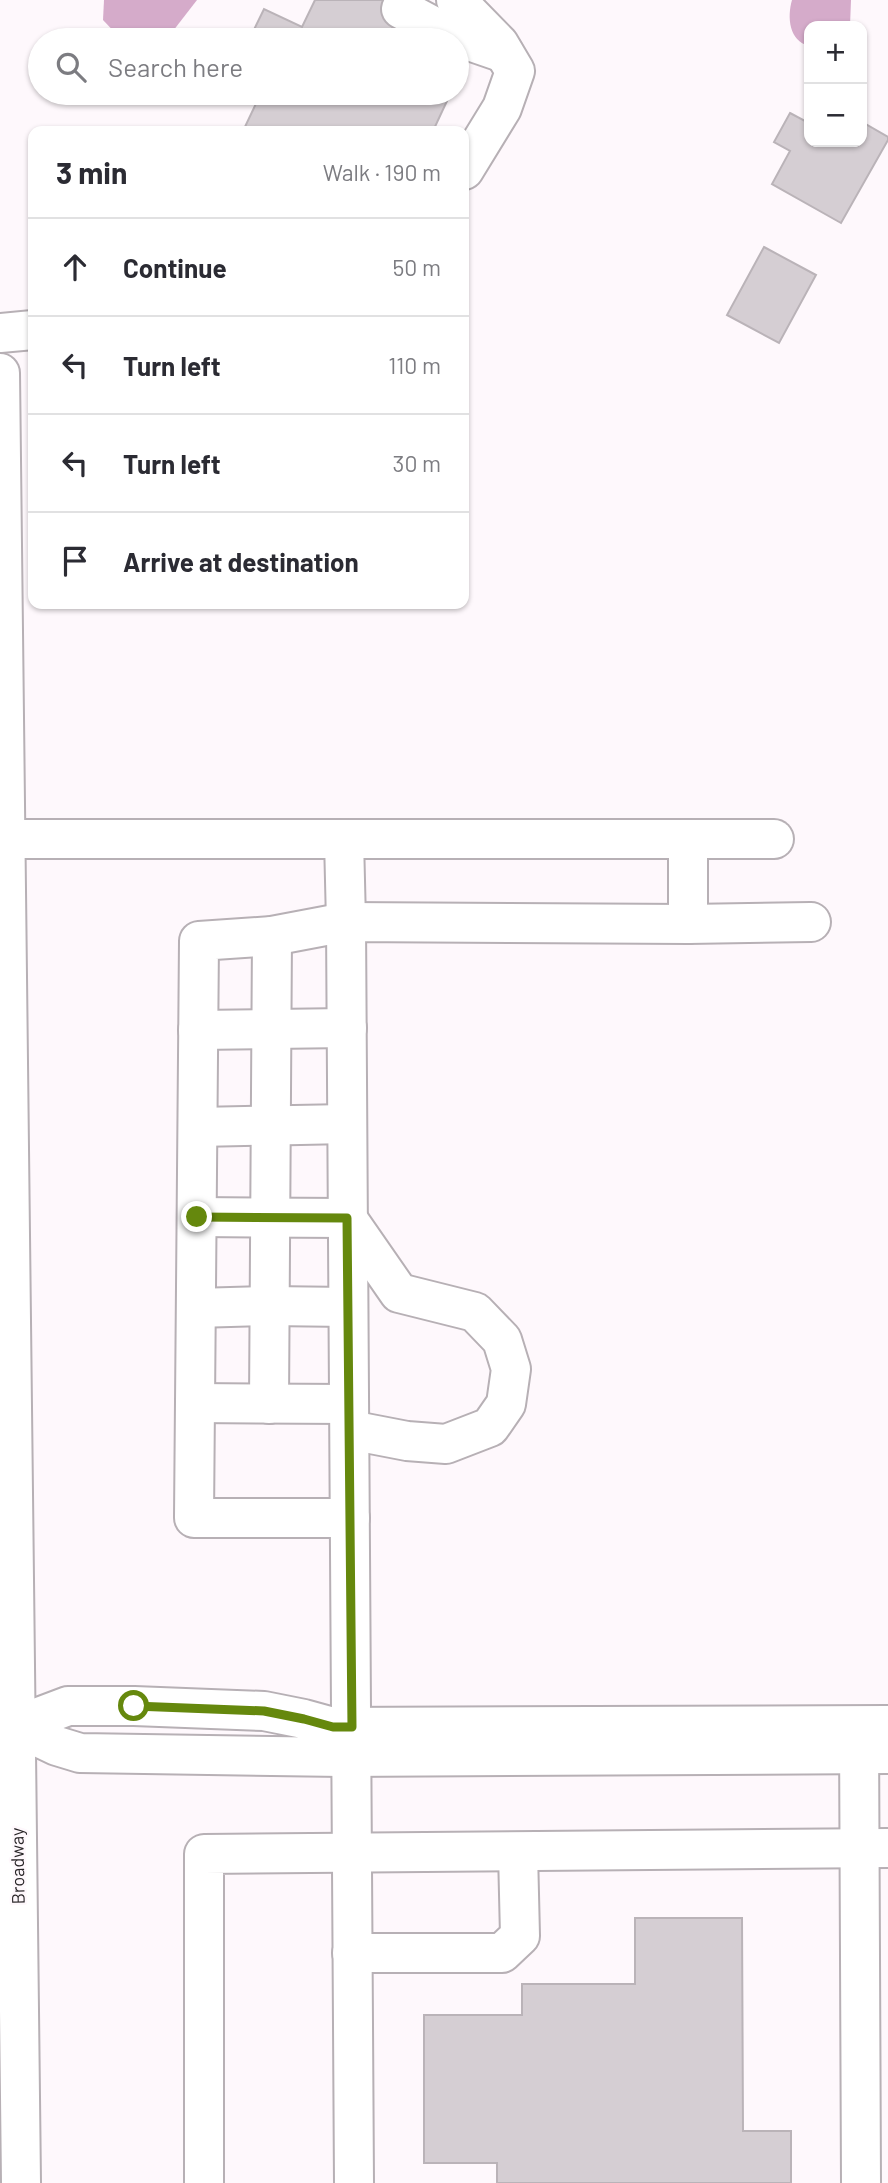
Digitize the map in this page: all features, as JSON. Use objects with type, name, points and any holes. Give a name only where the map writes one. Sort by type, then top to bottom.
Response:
[{"type":"main road","points":[[456,0],[499,44],[515,71],[502,108],[469,162]]},
{"type":"main road","points":[[401,9],[437,28]]},
{"type":"main road","points":[[469,41],[504,53]]},
{"type":"main road","points":[[0,333],[28,330]]},
{"type":"main road","name":"Broadway","points":[[0,373],[3,775],[7,839],[8,1727],[21,2183]]},
{"type":"main road","points":[[7,839],[774,839]]},
{"type":"main road","points":[[344,839],[354,2183]]},
{"type":"main road","points":[[688,839],[688,924]]},
{"type":"main road","points":[[350,1518],[194,1518],[199,942],[272,936],[346,922],[811,922]]},
{"type":"main road","points":[[269,1404],[272,936]]},
{"type":"main road","points":[[198,1030],[347,1028]]},
{"type":"main road","points":[[198,1127],[347,1124]]},
{"type":"main road","points":[[197,1217],[347,1218]]},
{"type":"main road","points":[[195,1403],[269,1404],[349,1417],[407,1441],[446,1444],[490,1427],[506,1404],[511,1369],[502,1340],[475,1312],[399,1293],[347,1218]]},
{"type":"main road","points":[[196,1308],[348,1307]]},
{"type":"main road","points":[[8,1727],[68,1706],[134,1706],[264,1711],[333,1727],[352,1742],[873,1740],[874,1848],[861,2183]]},
{"type":"main road","points":[[204,2183],[204,1854],[874,1848]]},
{"type":"main road","points":[[352,1953],[502,1953],[520,1936],[518,1852]]},
{"type":"shaded area","points":[[104,0],[197,0],[175,28],[111,28],[103,20]]},
{"type":"shaded area","points":[[792,0],[851,0],[850,21],[804,21],[804,44],[794,34],[790,14]]},
{"type":"building","points":[[315,0],[405,0],[392,28],[255,28],[264,9],[302,27]]},
{"type":"building","points":[[255,105],[445,105],[435,126],[245,126]]},
{"type":"building","points":[[790,113],[804,120],[804,147],[867,147],[867,125],[888,137],[841,223],[772,184],[790,151],[774,142]]},
{"type":"building","points":[[764,247],[816,275],[779,343],[727,315]]},
{"type":"building","points":[[635,1918],[742,1918],[743,2131],[791,2131],[791,2183],[497,2183],[497,2163],[424,2163],[424,2015],[522,2015],[522,1984],[635,1984]]},
{"type":"route","points":[[134,1706],[264,1711],[333,1727],[352,1727],[347,1218],[197,1217]]}]
